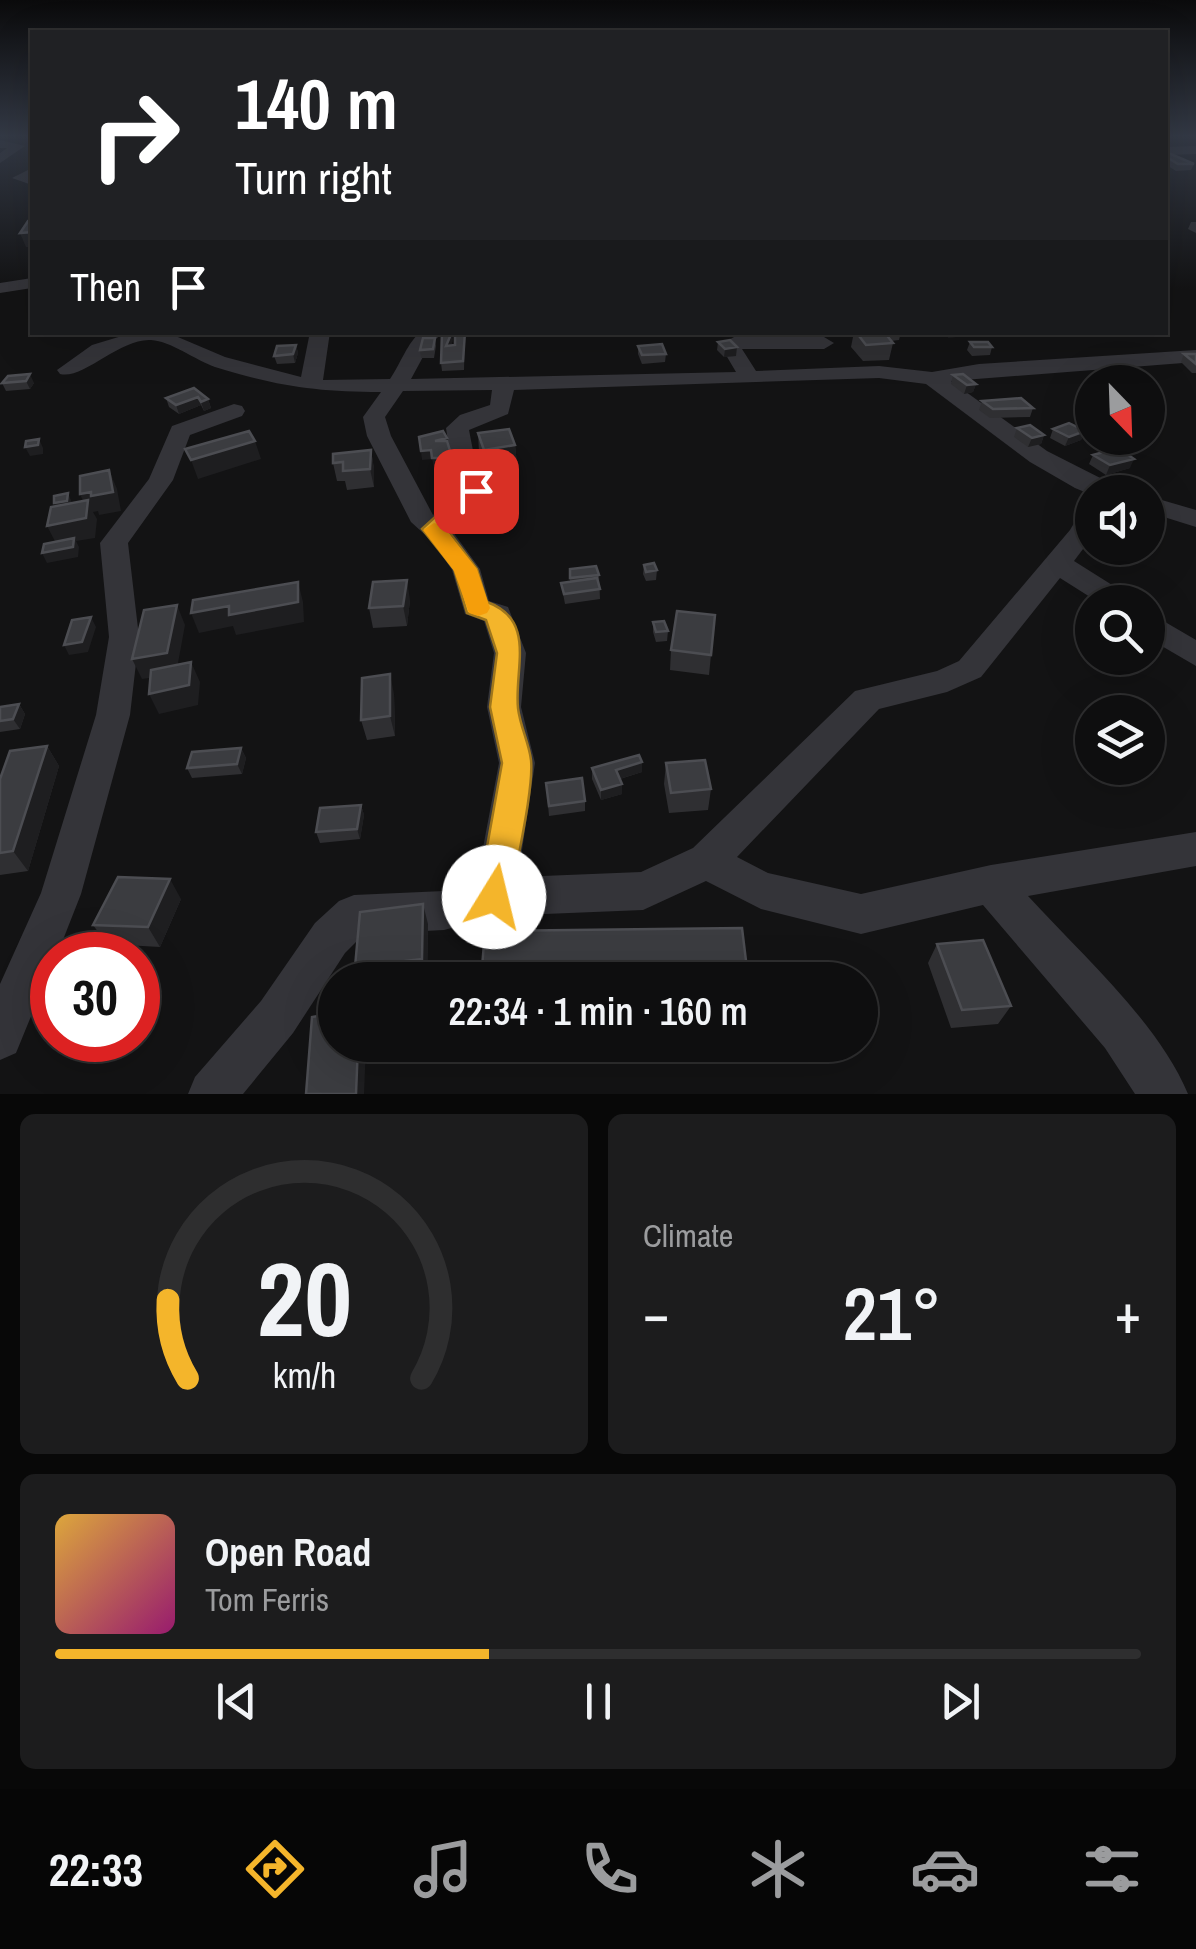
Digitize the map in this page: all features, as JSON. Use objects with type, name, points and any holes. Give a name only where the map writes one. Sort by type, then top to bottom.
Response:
[{"type":"street","points":[[0,288],[30,284]]},
{"type":"street","points":[[67,370],[100,349],[143,335]]},
{"type":"street","points":[[154,335],[218,361],[294,383],[391,388],[850,373],[932,378],[979,370],[1196,356]]},
{"type":"street","points":[[311,384],[319,335]]},
{"type":"street","points":[[429,335],[420,341],[418,354],[374,416],[416,508],[443,536],[466,569],[476,607],[497,614],[510,653],[504,707],[517,763],[494,897]]},
{"type":"street","points":[[749,377],[730,345],[820,338],[850,373]]},
{"type":"street","points":[[932,378],[951,388],[1023,449],[1075,482]]},
{"type":"street","points":[[433,529],[476,491],[463,461],[457,428],[500,409],[504,384]]},
{"type":"street","points":[[0,1037],[61,894],[112,715],[124,637],[114,542],[161,480],[180,431],[234,411]]},
{"type":"street","points":[[1165,509],[1196,519]]},
{"type":"street","points":[[212,1094],[278,1018],[330,938],[354,915],[408,913],[483,903],[494,897],[644,890],[707,862],[867,700],[902,688],[952,682],[970,668],[1075,541]]},
{"type":"street","points":[[1056,562],[1092,585]]},
{"type":"street","points":[[1165,634],[1196,655]]},
{"type":"street","points":[[707,862],[762,890],[861,914],[991,884],[1196,849]]},
{"type":"street","points":[[991,884],[1121,1032],[1164,1094]]},
{"type":"building","points":[[28,221],[30,221],[30,232],[20,233]]},
{"type":"building","points":[[442,335],[451,335],[446,346],[455,345],[455,335],[465,335],[463,361],[441,363]]},
{"type":"building","points":[[858,335],[886,335],[893,343],[866,345]]},
{"type":"building","points":[[423,338],[435,338],[433,349],[420,350]]},
{"type":"building","points":[[730,340],[737,347],[725,349],[718,342]]},
{"type":"building","points":[[970,342],[988,342],[992,347],[974,347]]},
{"type":"building","points":[[662,344],[666,354],[642,355],[638,346]]},
{"type":"building","points":[[296,345],[293,354],[274,356],[277,346]]},
{"type":"building","points":[[30,374],[26,381],[2,383],[8,376]]},
{"type":"building","points":[[963,374],[976,384],[967,385],[953,375]]},
{"type":"building","points":[[194,388],[208,399],[201,402],[198,397],[176,405],[166,398]]},
{"type":"building","points":[[1021,398],[1033,408],[993,409],[982,401]]},
{"type":"building","points":[[1069,423],[1075,426],[1075,435],[1069,437],[1053,429]]},
{"type":"building","points":[[1030,425],[1044,435],[1032,438],[1017,428]]},
{"type":"building","points":[[509,429],[515,445],[484,450],[478,433]]},
{"type":"building","points":[[249,431],[255,441],[191,460],[185,449]]},
{"type":"building","points":[[443,431],[447,438],[435,441],[447,441],[453,461],[442,462],[441,458],[432,458],[431,450],[421,451],[419,437]]},
{"type":"building","points":[[39,439],[38,445],[25,447],[26,441]]},
{"type":"building","points":[[371,450],[370,469],[343,471],[343,462],[333,463],[333,454]]},
{"type":"building","points":[[1093,455],[1128,455],[1134,459],[1110,465]]},
{"type":"building","points":[[109,470],[113,492],[80,494],[80,476]]},
{"type":"building","points":[[68,493],[67,501],[54,503],[54,496]]},
{"type":"building","points":[[88,500],[86,518],[47,526],[51,507]]},
{"type":"building","points":[[74,538],[73,547],[42,553],[44,544]]},
{"type":"building","points":[[654,563],[657,570],[646,572],[644,565]]},
{"type":"building","points":[[596,566],[599,575],[570,578],[570,569]]},
{"type":"building","points":[[597,578],[600,589],[564,594],[561,583]]},
{"type":"building","points":[[407,580],[403,606],[369,608],[373,582]]},
{"type":"building","points":[[298,582],[298,602],[229,615],[229,606],[191,613],[193,600]]},
{"type":"building","points":[[177,605],[167,653],[132,659],[144,610]]},
{"type":"building","points":[[677,611],[715,615],[711,655],[671,650]]},
{"type":"building","points":[[91,617],[82,642],[64,645],[72,620]]},
{"type":"building","points":[[664,621],[668,631],[656,632],[653,622]]},
{"type":"building","points":[[191,662],[189,685],[149,694],[151,670]]},
{"type":"building","points":[[390,674],[390,716],[361,720],[362,678]]},
{"type":"building","points":[[19,704],[13,719],[0,721],[0,707]]},
{"type":"building","points":[[47,746],[13,851],[0,853],[0,779],[10,751]]},
{"type":"building","points":[[241,748],[237,764],[187,768],[192,752]]},
{"type":"building","points":[[639,755],[642,762],[616,770],[622,784],[601,790],[592,768]]},
{"type":"building","points":[[705,760],[711,789],[671,793],[666,763]]},
{"type":"building","points":[[582,778],[585,801],[549,806],[546,783]]},
{"type":"building","points":[[361,805],[357,829],[316,832],[320,808]]},
{"type":"building","points":[[118,877],[170,879],[148,927],[93,925]]},
{"type":"building","points":[[423,904],[422,959],[355,962],[360,912]]},
{"type":"building","points":[[742,928],[746,962],[482,962],[485,931]]},
{"type":"building","points":[[983,940],[1011,1006],[962,1010],[937,944]]},
{"type":"building","points":[[318,1016],[318,1062],[357,1062],[356,1094],[306,1094],[312,1017]]},
{"type":"slow traffic","points":[[434,530],[443,536],[466,569],[478,608]]},
{"type":"route","points":[[476,491],[433,529],[443,536],[466,569],[476,607],[497,614],[510,653],[504,707],[517,763],[494,897]]}]
